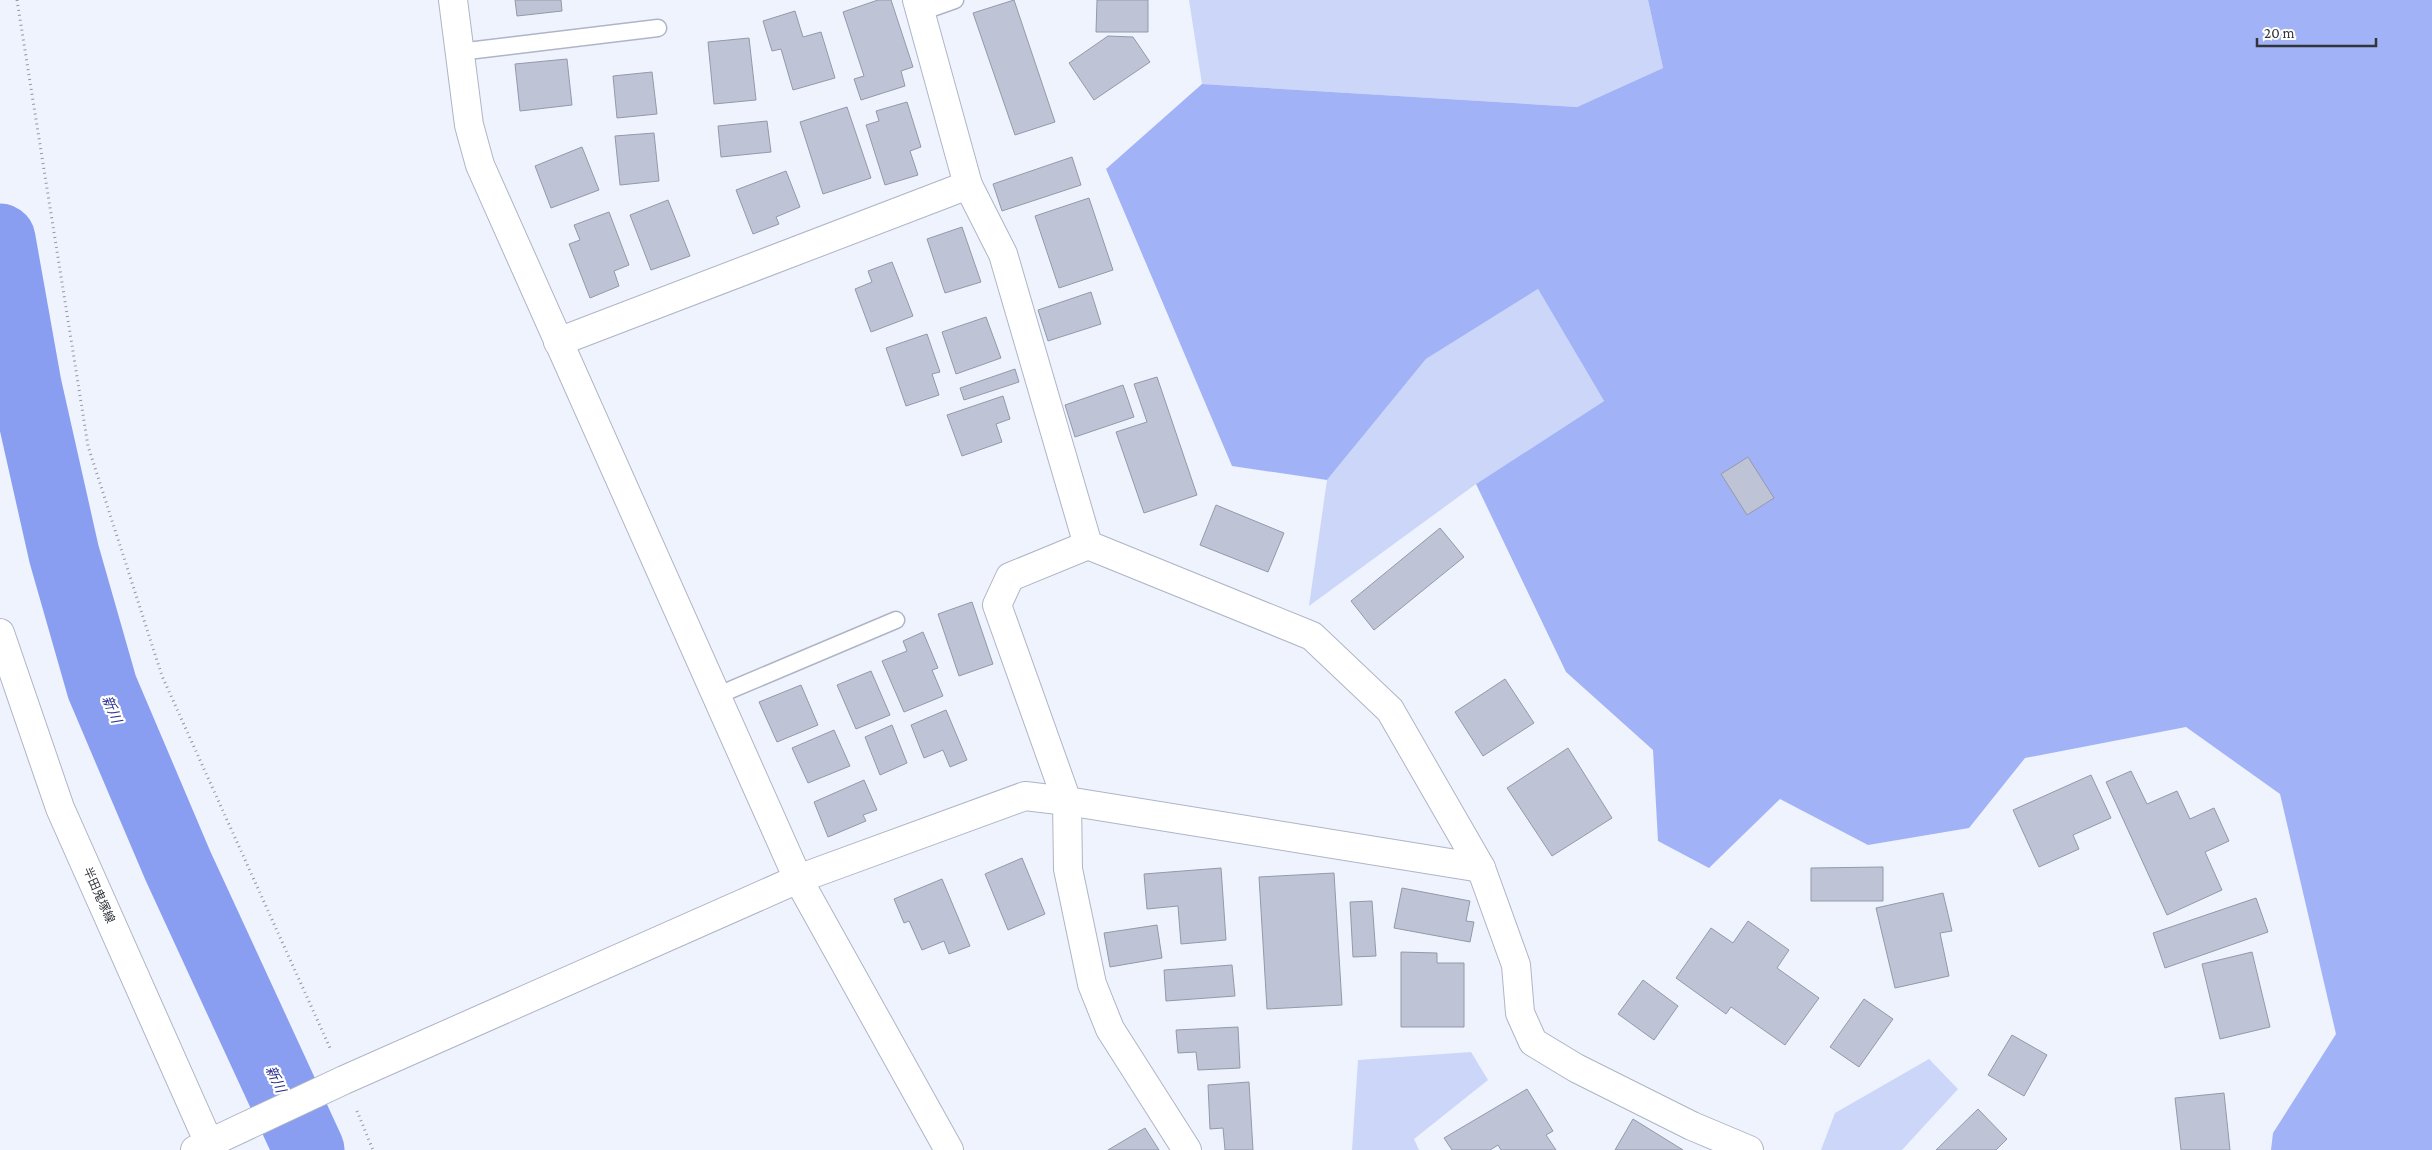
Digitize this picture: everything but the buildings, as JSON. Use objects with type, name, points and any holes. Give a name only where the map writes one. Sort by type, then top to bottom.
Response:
[{"type":"street","points":[[453,0],[469,126],[480,165],[798,879],[949,1150]]},
{"type":"street","points":[[919,6],[968,185],[1003,254],[1088,545]]},
{"type":"street","points":[[558,342],[968,185]]},
{"type":"street","points":[[1187,1150],[1110,1029],[1092,984],[1068,869],[1067,801],[996,605],[1010,577],[1088,545],[1312,636],[1390,710],[1481,868],[1516,965],[1520,1013],[1533,1042],[1584,1072],[1692,1126],[1749,1150]]},
{"type":"street","name":"半田鬼塚線","points":[[0,633],[60,808],[212,1144]]},
{"type":"street","points":[[212,1144],[344,1080],[798,879],[1025,796],[1067,801],[1481,868]]},
{"type":"lane","points":[[919,6],[954,0]]},
{"type":"lane","points":[[459,52],[658,28]]},
{"type":"lane","points":[[716,696],[896,620]]},
{"type":"path","points":[[17,0],[88,446],[162,676],[344,1080],[373,1150]]},
{"type":"shaded area","points":[[1189,0],[1648,0],[1663,68],[1577,107],[1202,84]]},
{"type":"shaded area","points":[[1648,0],[2432,0],[2432,1150],[2271,1150],[2273,1133],[2336,1034],[2280,794],[2186,727],[2025,758],[1969,828],[1868,845],[1780,799],[1709,868],[1658,841],[1653,750],[1566,672],[1476,484],[1604,401],[1538,289],[1426,359],[1327,480],[1232,466],[1106,169],[1202,84],[1577,107],[1663,68]]},
{"type":"shaded area","points":[[1538,289],[1604,401],[1476,484],[1309,606],[1327,480],[1426,359]]},
{"type":"shaded area","points":[[1471,1052],[1488,1080],[1414,1139],[1419,1150],[1352,1150],[1358,1060]]},
{"type":"shaded area","points":[[1929,1059],[1958,1089],[1902,1150],[1821,1150],[1835,1113]]},
{"type":"waterway","name":"新川","points":[[0,239],[26,385],[64,554],[102,687],[178,866],[309,1150]]}]
